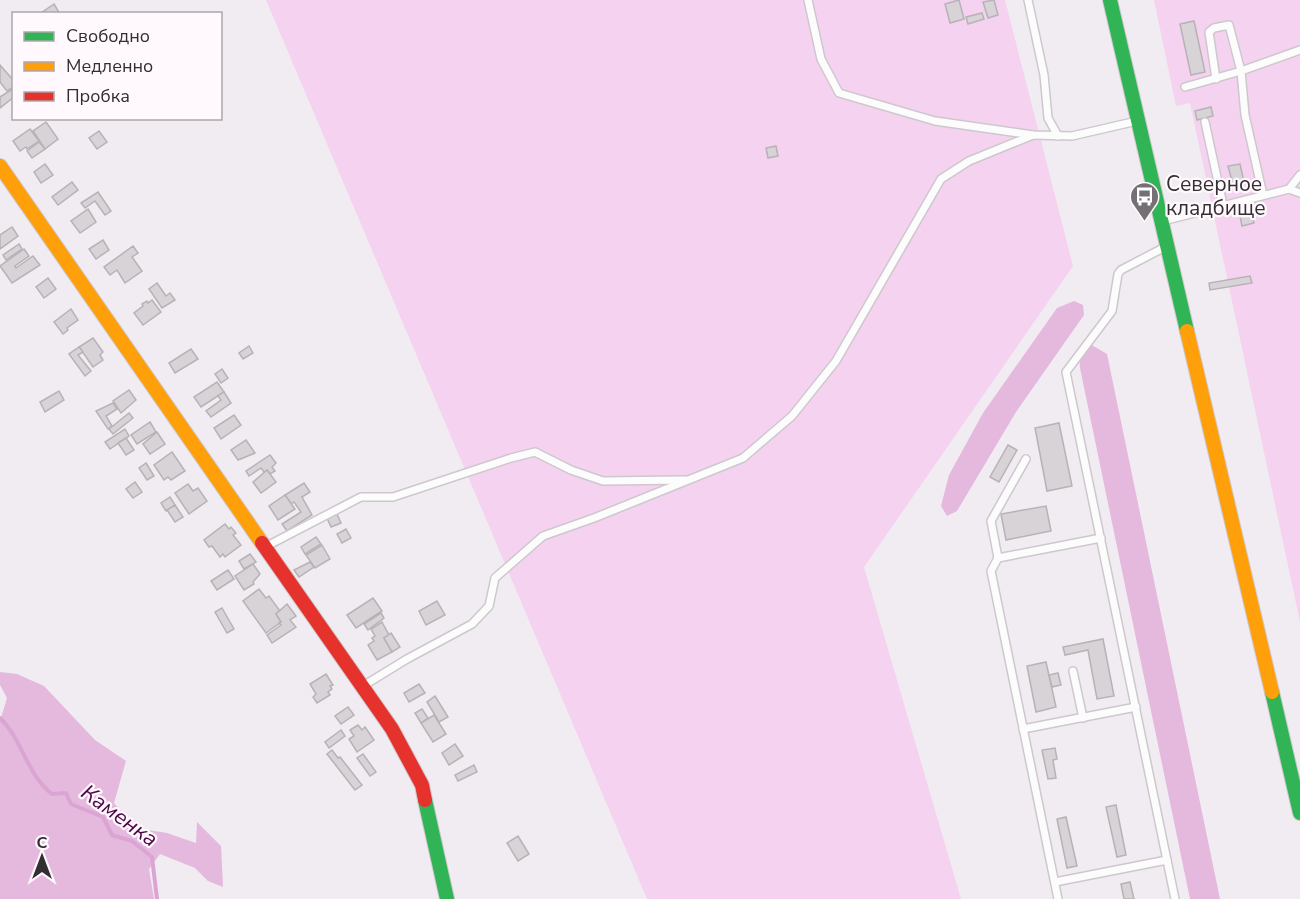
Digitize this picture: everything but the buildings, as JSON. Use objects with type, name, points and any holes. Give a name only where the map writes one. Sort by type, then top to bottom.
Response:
[{"type":"street","points":[[1110,0],[1300,813]]},
{"type":"street","points":[[0,166],[392,729],[422,785],[447,899]]},
{"type":"lane","points":[[808,0],[821,59],[839,93],[935,121],[1033,135],[1085,134],[1139,120]]},
{"type":"lane","points":[[1028,0],[1044,75],[1048,118],[1058,136]]},
{"type":"lane","points":[[1216,79],[1209,32],[1214,28],[1226,26],[1231,28],[1241,71],[1245,115],[1263,195]]},
{"type":"lane","points":[[1185,87],[1241,71],[1300,50]]},
{"type":"lane","points":[[1205,122],[1223,205]]},
{"type":"lane","points":[[361,687],[472,624],[489,606],[495,579],[543,536],[743,458],[792,416],[836,362],[941,179],[969,161],[1033,135]]},
{"type":"lane","points":[[1289,189],[1300,175]]},
{"type":"lane","points":[[1163,221],[1289,189],[1300,194]]},
{"type":"lane","points":[[1169,245],[1121,270],[1118,274],[1112,311],[1066,372],[1174,899]]},
{"type":"lane","points":[[265,547],[361,496],[393,497],[535,452],[571,470],[603,481],[690,480]]},
{"type":"lane","points":[[1026,459],[991,521],[998,558],[991,572],[1058,899]]},
{"type":"lane","points":[[998,558],[1101,538]]},
{"type":"lane","points":[[1073,670],[1083,718]]},
{"type":"lane","points":[[1023,729],[1136,707]]},
{"type":"lane","points":[[1054,882],[1167,860]]},
{"type":"shaded area","points":[[266,0],[1005,0],[1073,266],[864,567],[961,899],[647,899]]},
{"type":"shaded area","points":[[1154,0],[1300,0],[1300,622],[1190,103],[1176,106]]},
{"type":"shaded area","points":[[1074,301],[1083,305],[1084,315],[1016,412],[957,511],[947,516],[941,506],[949,475],[983,413],[1057,308]]},
{"type":"shaded area","points":[[1090,344],[1107,354],[1220,899],[1190,899],[1080,368],[1079,350]]},
{"type":"shaded area","points":[[0,672],[17,674],[44,686],[95,740],[126,761],[114,803],[136,828],[167,833],[196,843],[197,822],[221,846],[223,887],[208,881],[195,868],[160,854],[149,869],[154,899],[0,899],[0,721],[7,698],[0,685]]},
{"type":"waterway","name":"Каменка","points":[[0,718],[14,736],[43,786],[52,794],[66,793],[71,804],[103,817],[112,835],[132,841],[152,857],[157,899]]},
{"type":"traffic: fast","points":[[1110,0],[1187,331]]},
{"type":"traffic: fast","points":[[1272,692],[1300,813]]},
{"type":"traffic: fast","points":[[425,800],[447,899]]},
{"type":"traffic: slow","points":[[0,166],[262,543]]},
{"type":"traffic: slow","points":[[1187,331],[1272,692]]},
{"type":"traffic: jam","points":[[262,543],[392,729],[422,785],[425,800]]},
{"type":"place","name":"Северное кладбище","points":[[1145,222]]}]
